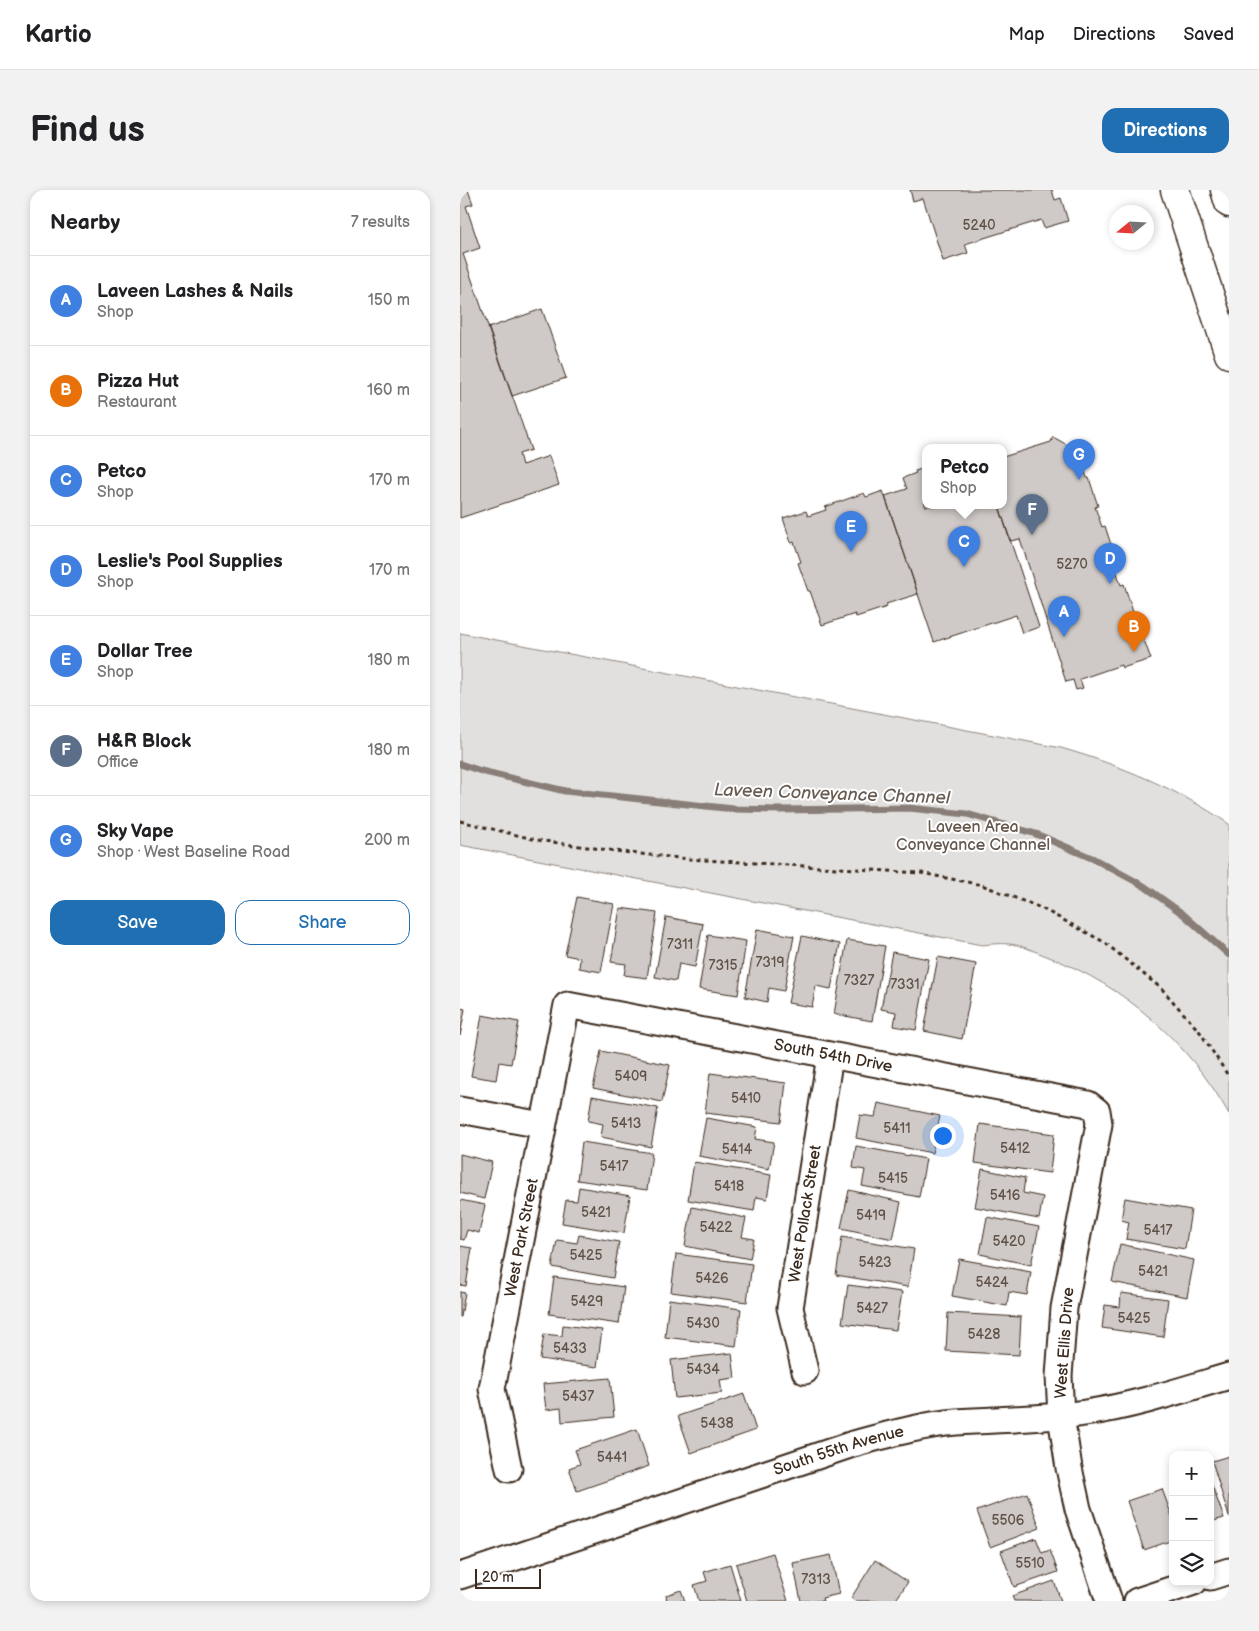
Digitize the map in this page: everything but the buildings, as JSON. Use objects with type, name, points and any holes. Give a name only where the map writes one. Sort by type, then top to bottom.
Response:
[{"type":"main road","points":[[1175,190],[1229,354]]},
{"type":"main road","points":[[1225,190],[1229,203]]},
{"type":"street","name":"South 54th Drive","points":[[567,1005],[1088,1104],[1097,1111]]},
{"type":"street","name":"West Park Street","points":[[509,1469],[492,1389],[542,1125],[567,1005]]},
{"type":"street","name":"West Pollack Street","points":[[805,1371],[790,1308],[830,1056]]},
{"type":"street","points":[[460,1110],[542,1125]]},
{"type":"street","name":"West Ellis Drive","points":[[1097,1111],[1099,1124],[1064,1308],[1059,1376],[1061,1416],[1078,1509],[1109,1601]]},
{"type":"street","name":"South 55th Avenue","points":[[460,1576],[852,1444],[904,1430],[955,1422],[1088,1413],[1229,1376]]},
{"type":"street","points":[[1214,1576],[1229,1571]]},
{"type":"street","points":[[1137,1601],[1182,1586]]},
{"type":"path","points":[[460,821],[537,840],[630,853],[689,859],[920,873],[982,885],[1040,908],[1104,942],[1162,990],[1200,1032],[1229,1076]]},
{"type":"green space","name":"Laveen Area Conveyance Channel","points":[[460,633],[1061,748],[1127,770],[1169,789],[1210,811],[1229,824],[1229,1114],[1213,1088],[1175,1041],[1129,1001],[1077,969],[1029,949],[1009,944],[982,945],[460,845]]},
{"type":"waterway","name":"Laveen Conveyance Channel","points":[[460,764],[481,771],[565,791],[734,809],[909,808],[967,814],[1036,834],[1094,859],[1144,886],[1183,914],[1229,955]]},
{"type":"place","name":"Sky Vape","points":[[1079,480]]},
{"type":"place","name":"H&R Block","points":[[1032,535]]},
{"type":"place","name":"Dollar Tree","points":[[851,552]]},
{"type":"place","name":"Petco","points":[[964,567]]},
{"type":"place","name":"Leslie's Pool Supplies","points":[[1110,584]]},
{"type":"place","name":"Laveen Lashes & Nails","points":[[1064,637]]},
{"type":"place","name":"Pizza Hut","points":[[1134,652]]}]
